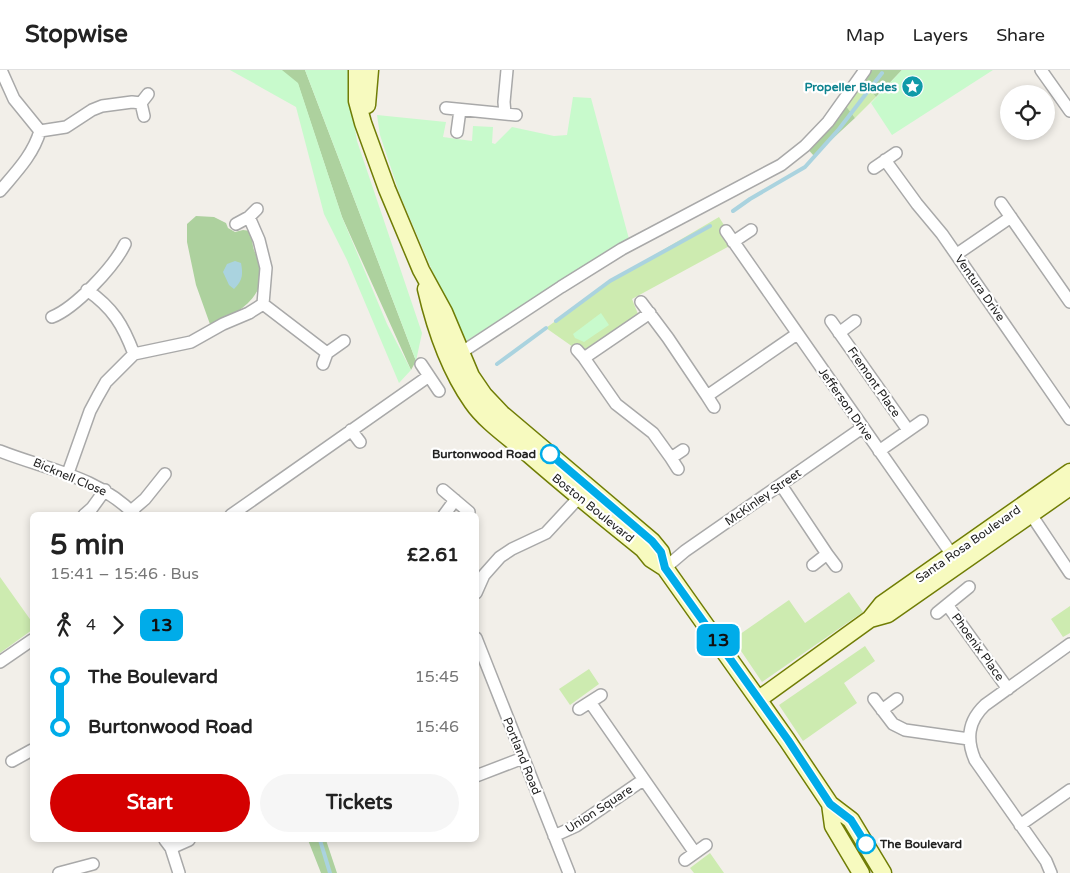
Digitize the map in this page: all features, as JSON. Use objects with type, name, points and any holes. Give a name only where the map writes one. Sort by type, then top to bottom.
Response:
[{"type":"street","points":[[1,70],[14,99],[40,131]]},
{"type":"street","name":"Boston Boulevard","points":[[357,70],[357,101],[369,142],[421,270],[432,316],[455,356],[460,383],[473,404],[482,414],[584,492],[651,559],[665,568],[759,699],[830,804],[851,820],[883,873]]},
{"type":"street","name":"Boston Boulevard","points":[[369,142],[367,100],[370,70]]},
{"type":"street","points":[[446,108],[510,115],[504,102],[507,70]]},
{"type":"street","points":[[455,356],[561,286],[622,250],[781,165],[805,146],[828,122],[865,70]]},
{"type":"street","points":[[1041,70],[1070,112]]},
{"type":"street","points":[[40,131],[66,127],[92,110],[102,106],[145,99],[144,116]]},
{"type":"street","points":[[457,132],[460,110]]},
{"type":"street","points":[[0,190],[28,157],[34,148],[40,131]]},
{"type":"street","points":[[874,168],[896,153]]},
{"type":"street","name":"Ventura Drive","points":[[885,160],[912,198],[934,222],[957,254],[1070,419]]},
{"type":"street","points":[[1001,203],[1070,302]]},
{"type":"street","points":[[236,224],[249,217],[258,209]]},
{"type":"street","points":[[249,217],[259,240],[266,268],[263,304]]},
{"type":"street","points":[[957,254],[1011,217]]},
{"type":"street","points":[[733,242],[751,230]]},
{"type":"street","name":"Jefferson Drive","points":[[726,231],[955,560]]},
{"type":"street","points":[[52,318],[68,309],[87,290],[115,261],[125,244]]},
{"type":"street","points":[[87,290],[104,303],[122,324],[134,354]]},
{"type":"street","points":[[641,302],[714,407]]},
{"type":"street","points":[[263,304],[327,353]]},
{"type":"street","points":[[68,474],[90,411],[98,396],[106,382],[134,354],[191,342],[263,304]]},
{"type":"street","points":[[650,313],[580,354],[616,404],[653,433],[678,469]]},
{"type":"street","points":[[839,333],[855,321]]},
{"type":"street","name":"Fremont Place","points":[[830,322],[908,430]]},
{"type":"street","points":[[707,396],[797,334]]},
{"type":"street","points":[[323,364],[327,353],[344,341]]},
{"type":"street","points":[[422,364],[439,391]]},
{"type":"street","points":[[239,512],[429,376]]},
{"type":"street","name":"Fremont Place","points":[[879,451],[922,421]]},
{"type":"street","name":"McKinley Street","points":[[665,568],[862,428]]},
{"type":"street","points":[[352,430],[360,442]]},
{"type":"street","points":[[671,458],[683,450]]},
{"type":"street","name":"Bicknell Close","points":[[0,451],[68,474],[105,490],[132,512]]},
{"type":"street","name":"Santa Rosa Boulevard","points":[[1027,510],[1070,472]]},
{"type":"street","points":[[134,512],[165,474]]},
{"type":"street","points":[[781,485],[836,566]]},
{"type":"street","name":"Santa Rosa Boulevard","points":[[759,699],[870,619],[882,604],[955,560],[1027,510],[1070,487]]},
{"type":"street","points":[[87,512],[105,490]]},
{"type":"street","points":[[443,490],[469,512]]},
{"type":"street","points":[[479,586],[484,575],[500,558],[512,549],[546,533],[584,492]]},
{"type":"street","points":[[446,512],[456,500]]},
{"type":"street","points":[[1027,510],[1070,573]]},
{"type":"street","points":[[813,565],[828,554]]},
{"type":"street","name":"Phoenix Place","points":[[937,613],[948,606],[969,587]]},
{"type":"street","name":"Phoenix Place","points":[[948,606],[1008,688]]},
{"type":"street","points":[[0,662],[30,641]]},
{"type":"street","name":"Phoenix Place","points":[[969,739],[970,729],[978,712],[985,705],[1070,644]]},
{"type":"street","name":"Portland Road","points":[[479,646],[569,873]]},
{"type":"street","points":[[579,709],[600,694]]},
{"type":"street","points":[[874,699],[893,724],[905,730],[969,739],[970,749],[975,760],[1049,866],[1051,873]]},
{"type":"street","points":[[882,710],[897,699]]},
{"type":"street","name":"Union Square","points":[[590,702],[695,853]]},
{"type":"street","points":[[10,762],[30,751]]},
{"type":"street","points":[[479,775],[523,758]]},
{"type":"street","name":"Union Square","points":[[554,836],[576,826],[644,780]]},
{"type":"street","points":[[1020,825],[1070,790]]},
{"type":"street","name":"Boston Boulevard","points":[[830,804],[833,826],[861,873]]},
{"type":"street","points":[[168,844],[179,873]]},
{"type":"street","points":[[685,860],[706,845]]},
{"type":"street","points":[[59,873],[78,871],[93,864]]},
{"type":"green space","points":[[230,70],[282,70],[298,83],[342,217],[387,324],[411,370],[399,383],[347,260],[324,214],[296,107]]},
{"type":"green space","points":[[276,70],[305,70],[416,361],[411,370],[342,217],[298,84]]},
{"type":"green space","points":[[305,70],[352,70],[350,97],[357,141],[422,333],[416,361]]},
{"type":"green space","points":[[865,70],[902,70],[876,97],[860,78]]},
{"type":"green space","points":[[902,70],[993,70],[892,135],[871,103]]},
{"type":"green space","points":[[860,78],[876,97],[855,118],[843,102]]},
{"type":"green space","points":[[573,97],[591,98],[629,239],[463,343],[400,195],[380,135],[377,115],[446,122],[443,137],[472,141],[473,126],[493,127],[492,143],[495,144],[512,127],[554,136],[567,135]]},
{"type":"green space","points":[[843,102],[855,118],[814,156],[805,146]]},
{"type":"green space","points":[[196,216],[214,217],[226,223],[228,228],[235,232],[251,231],[254,249],[260,265],[261,277],[259,287],[254,296],[239,310],[211,327],[196,285],[187,242],[187,224]]},
{"type":"green space","points":[[719,217],[735,243],[632,299],[640,319],[583,354],[546,328],[610,281]]},
{"type":"green space","points":[[601,313],[609,325],[584,342],[575,338],[573,334]]},
{"type":"green space","points":[[0,577],[30,619],[30,631],[0,653]]},
{"type":"green space","points":[[849,592],[863,612],[762,682],[733,639],[789,600],[805,623]]},
{"type":"green space","points":[[1070,606],[1070,633],[1063,637],[1051,619]]},
{"type":"green space","points":[[865,646],[875,661],[844,683],[857,703],[803,741],[779,705]]},
{"type":"green space","points":[[589,669],[599,684],[570,705],[559,689]]},
{"type":"green space","points":[[309,842],[327,842],[337,873],[321,873]]},
{"type":"green space","points":[[710,853],[724,873],[694,873],[690,868]]},
{"type":"water","points":[[235,261],[241,263],[242,274],[241,280],[234,289],[229,285],[223,272],[227,264]]},
{"type":"waterway","points":[[733,211],[805,167],[839,129],[882,73]]},
{"type":"waterway","points":[[556,321],[610,281],[710,226]]},
{"type":"waterway","points":[[497,364],[546,328]]},
{"type":"waterway","points":[[321,842],[330,873]]},
{"type":"bus line","name":"13","points":[[550,454],[652,541],[661,552],[665,568],[788,740],[830,804],[851,820],[866,844]]},
{"type":"place","name":"Propeller Blades","points":[[913,87]]},
{"type":"place","name":"Burtonwood Road","points":[[550,454]]},
{"type":"place","name":"The Boulevard","points":[[866,844]]}]
